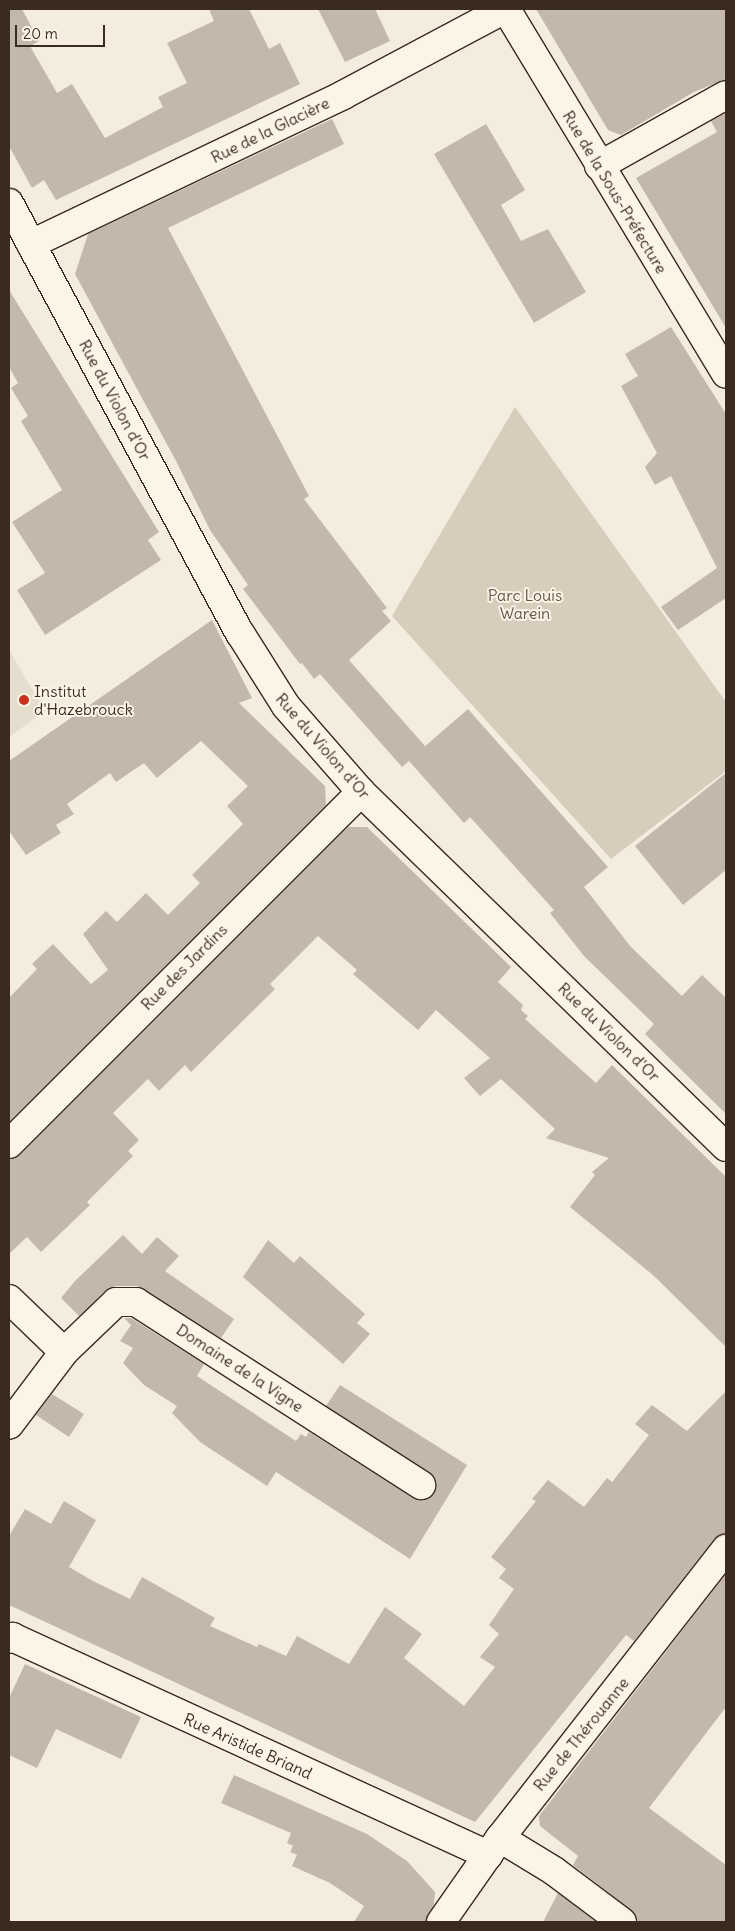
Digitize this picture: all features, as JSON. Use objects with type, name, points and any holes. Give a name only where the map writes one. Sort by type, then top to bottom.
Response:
[{"type":"street","name":"Rue de la Sous-Préfecture","points":[[506,9],[726,374]]},
{"type":"street","name":"Rue de la Glacière","points":[[31,244],[342,95],[506,9]]},
{"type":"street","points":[[600,166],[726,95]]},
{"type":"street","name":"Rue du Violon d'Or","points":[[9,202],[256,660],[286,706],[361,792],[726,1148]]},
{"type":"street","name":"Rue des Jardins","points":[[9,1144],[361,792]]},
{"type":"street","points":[[9,1298],[64,1352]]},
{"type":"street","name":"Domaine de la Vigne","points":[[9,1425],[64,1352],[116,1302],[136,1302],[421,1485]]},
{"type":"street","name":"Rue de Thérouanne","points":[[441,1922],[494,1846],[726,1549]]},
{"type":"street","name":"Rue Aristide Briand","points":[[10,1637],[554,1871],[622,1922]]},
{"type":"shaded area","name":"Institut d'Hazebrouck","points":[[9,650],[45,711],[9,737]]},
{"type":"green space","name":"Parc Louis Warein","points":[[515,407],[726,702],[726,771],[611,859],[392,616]]},
{"type":"building","points":[[9,9],[22,9],[39,41],[30,46],[57,93],[72,84],[105,138],[163,107],[158,97],[187,83],[167,43],[214,21],[209,9],[249,9],[269,49],[280,43],[300,84],[56,200],[44,180],[32,188],[9,146]]},
{"type":"building","points":[[318,9],[375,9],[390,41],[345,62]]},
{"type":"building","points":[[536,9],[726,9],[726,79],[694,92],[621,135],[608,130]]},
{"type":"building","points":[[726,113],[726,328],[636,178],[717,132],[711,121]]},
{"type":"building","points":[[332,119],[344,144],[168,228],[309,496],[304,499],[387,608],[382,611],[391,621],[349,660],[425,746],[423,748],[468,709],[608,867],[584,887],[631,947],[682,996],[702,975],[726,998],[726,1114],[645,1034],[654,1024],[584,956],[550,913],[554,910],[470,817],[464,823],[409,761],[402,767],[320,674],[314,679],[302,663],[300,664],[243,589],[248,585],[210,530],[176,461],[75,274],[88,234]]},
{"type":"building","points":[[486,124],[525,190],[501,205],[521,241],[548,229],[586,292],[534,323],[434,154]]},
{"type":"building","points":[[9,290],[159,532],[148,540],[161,560],[45,635],[17,590],[45,573],[12,522],[62,490],[21,421],[28,416],[11,388],[18,383],[9,367]]},
{"type":"building","points":[[671,327],[726,414],[726,598],[678,630],[661,607],[717,568],[671,476],[655,485],[645,467],[657,453],[621,386],[638,376],[625,354]]},
{"type":"building","points":[[212,620],[252,698],[239,703],[325,786],[326,805],[9,1122],[9,998],[37,969],[32,964],[53,944],[91,984],[108,970],[83,934],[106,911],[117,922],[146,893],[168,915],[200,883],[192,875],[243,824],[227,806],[248,786],[201,741],[157,778],[144,763],[116,782],[110,773],[67,804],[74,814],[56,825],[61,833],[26,855],[9,831],[9,761]]},
{"type":"building","points":[[726,773],[726,870],[683,905],[635,846]]},
{"type":"building","points":[[348,827],[367,827],[511,967],[498,982],[523,1005],[521,1010],[528,1016],[525,1019],[596,1083],[612,1065],[726,1177],[726,1347],[653,1275],[570,1207],[595,1175],[592,1172],[609,1158],[546,1138],[555,1129],[501,1079],[480,1096],[464,1078],[490,1058],[436,1010],[418,1030],[353,974],[357,970],[318,936],[270,984],[275,989],[191,1072],[185,1065],[159,1091],[148,1079],[113,1113],[139,1140],[128,1151],[133,1156],[87,1202],[90,1205],[41,1252],[27,1237],[9,1254],[9,1159],[20,1155]]},
{"type":"building","points":[[123,1235],[142,1254],[157,1237],[179,1256],[165,1271],[234,1319],[221,1338],[137,1286],[116,1286],[106,1290],[79,1316],[61,1298],[75,1281]]},
{"type":"building","points":[[268,1240],[294,1263],[300,1256],[365,1314],[357,1323],[370,1334],[343,1364],[243,1277]]},
{"type":"building","points":[[124,1318],[131,1318],[204,1364],[197,1376],[296,1441],[301,1434],[306,1437],[309,1432],[413,1498],[428,1499],[434,1494],[435,1477],[326,1406],[340,1385],[467,1465],[410,1559],[276,1472],[267,1486],[200,1442],[172,1413],[177,1406],[144,1385],[123,1363],[133,1348],[120,1341],[131,1325]]},
{"type":"building","points":[[726,1391],[726,1534],[714,1539],[634,1641],[626,1635],[475,1822],[9,1605],[9,1536],[25,1509],[51,1524],[64,1501],[96,1520],[69,1567],[93,1581],[130,1599],[142,1577],[215,1618],[210,1626],[257,1647],[259,1644],[286,1656],[297,1636],[349,1664],[385,1607],[422,1634],[404,1658],[464,1706],[495,1667],[480,1657],[499,1634],[489,1625],[514,1589],[499,1578],[506,1569],[491,1557],[536,1501],[532,1499],[548,1480],[584,1507],[607,1478],[612,1482],[649,1435],[635,1424],[652,1405],[687,1431]]},
{"type":"building","points":[[52,1394],[84,1414],[69,1437],[36,1415]]},
{"type":"building","points":[[726,1574],[726,1707],[649,1808],[726,1865],[726,1922],[637,1922],[631,1910],[573,1865],[578,1856],[540,1826],[539,1816]]},
{"type":"building","points":[[25,1664],[141,1717],[121,1759],[56,1729],[37,1768],[9,1755],[9,1698]]},
{"type":"building","points":[[234,1775],[367,1834],[407,1861],[435,1892],[434,1904],[426,1922],[354,1922],[364,1906],[330,1883],[292,1866],[297,1855],[290,1852],[293,1846],[287,1843],[291,1833],[221,1803]]},
{"type":"building","points":[[558,1893],[596,1922],[543,1922]]},
{"type":"place","name":"Institut d'Hazebrouck","points":[[24,700]]}]
